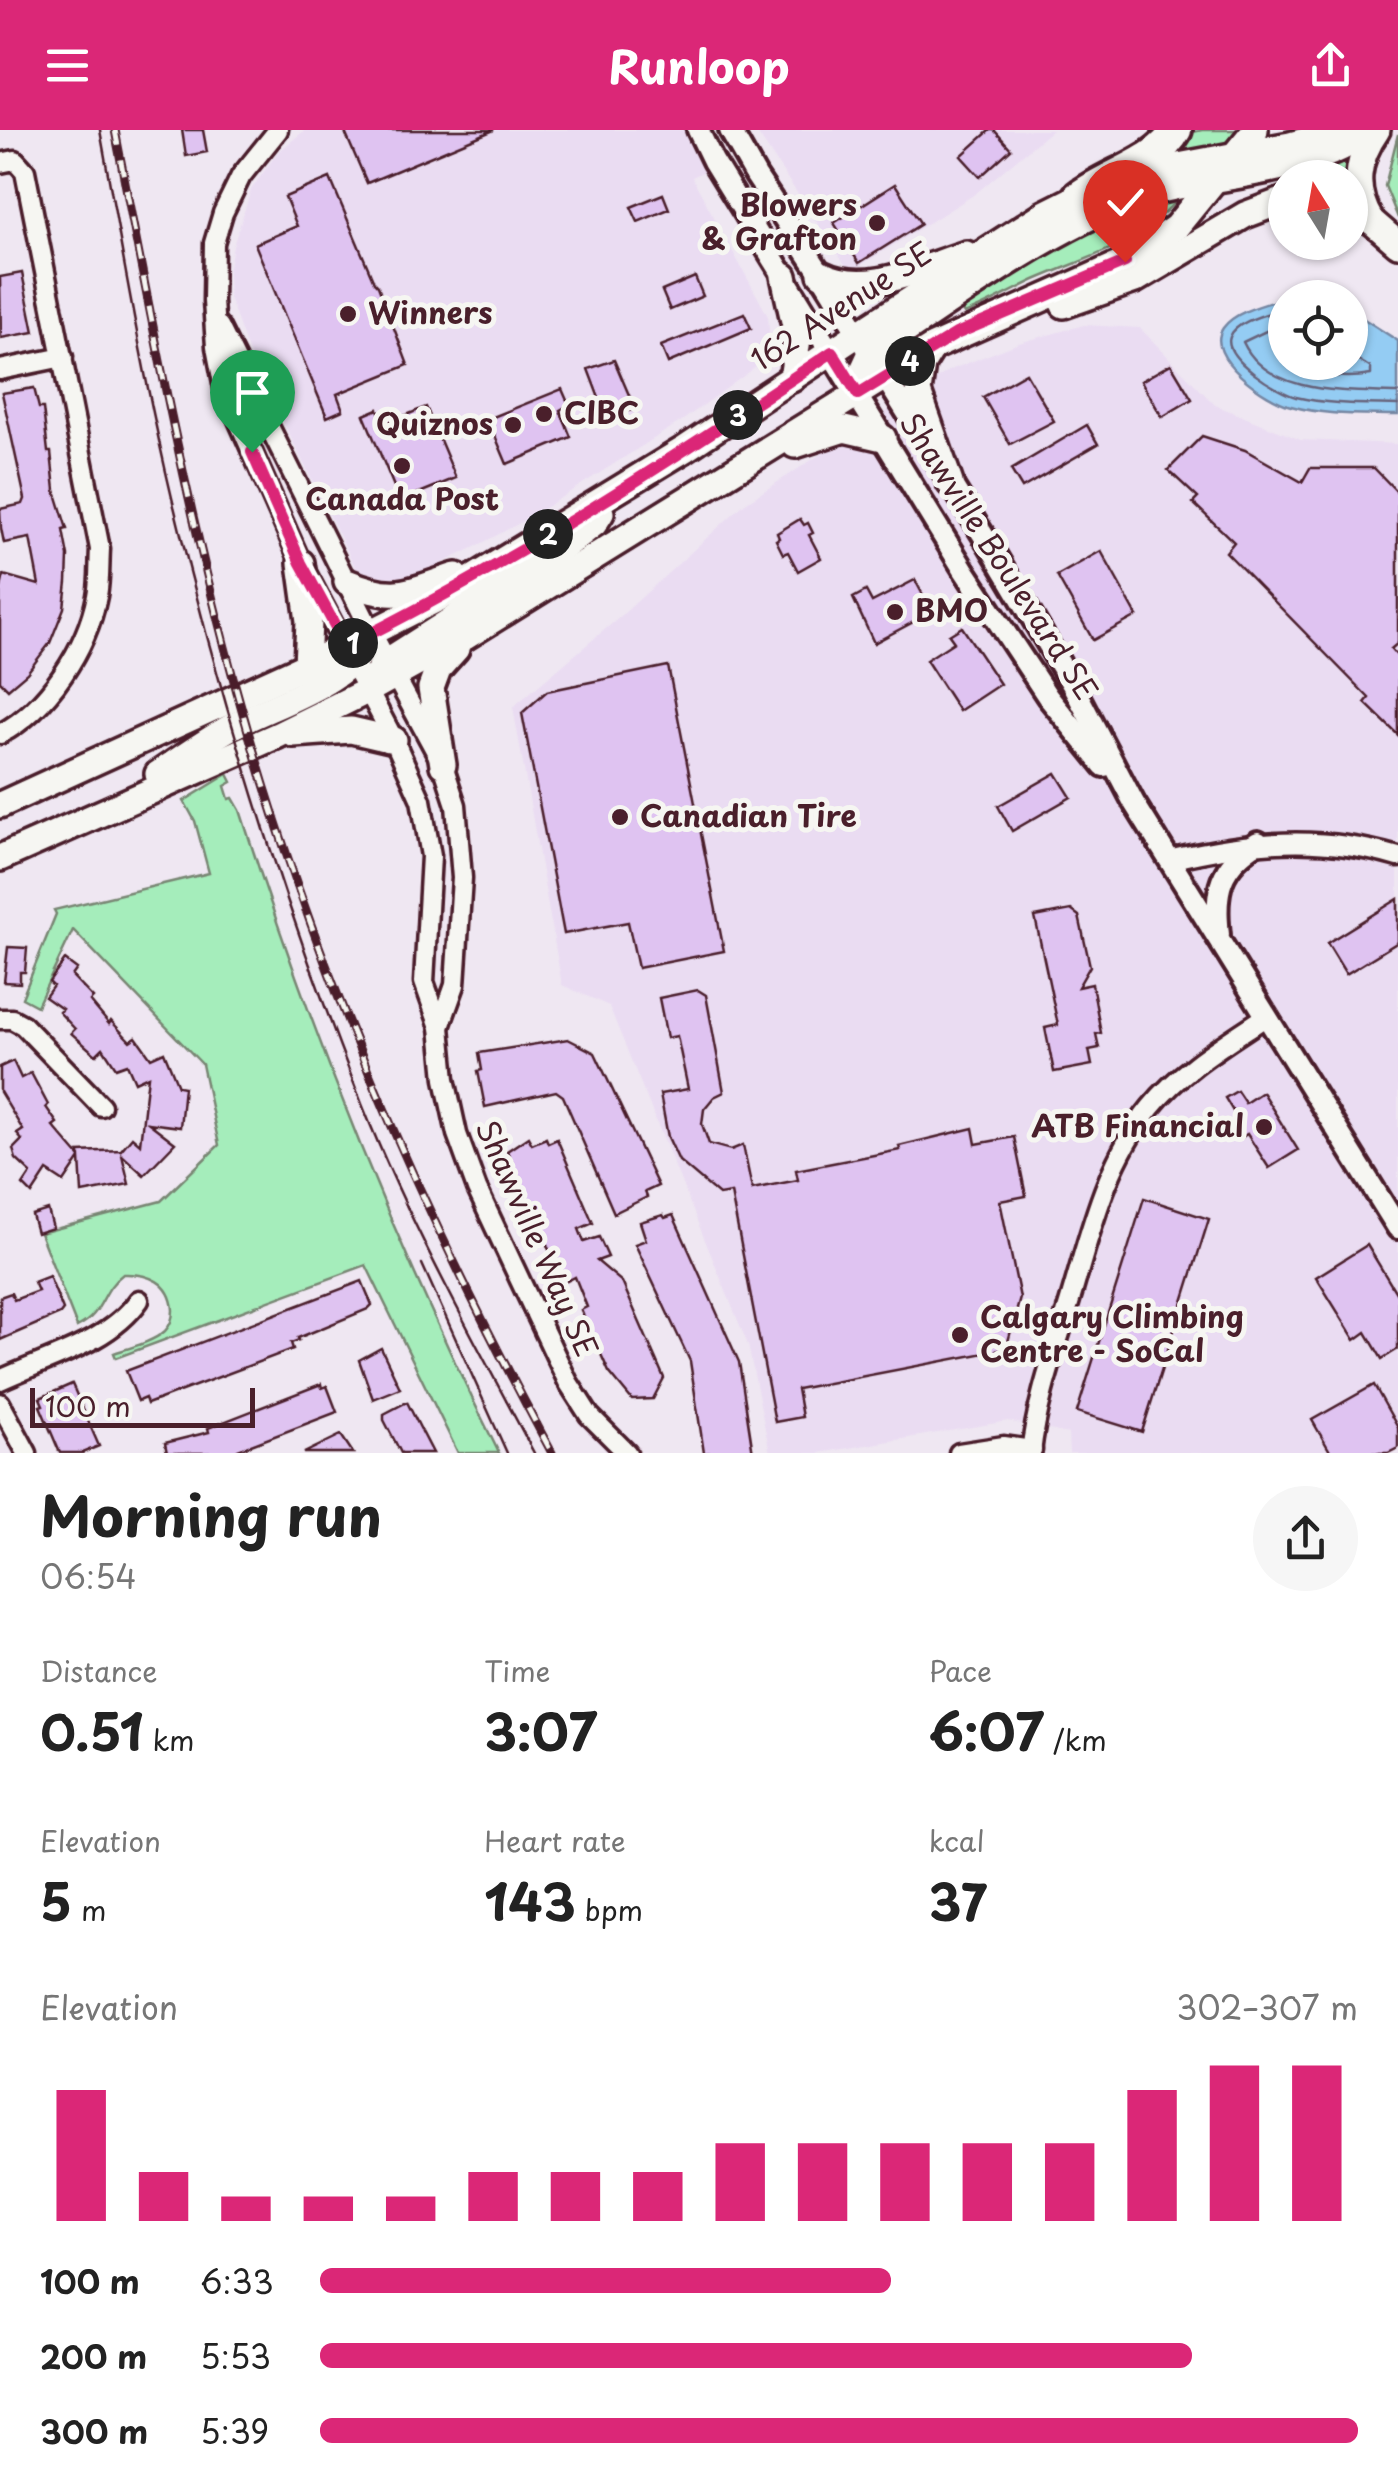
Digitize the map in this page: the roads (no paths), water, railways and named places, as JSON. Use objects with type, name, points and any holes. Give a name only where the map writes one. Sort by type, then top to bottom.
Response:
[{"type":"highway","points":[[1078,197],[1096,183],[1154,156],[1176,130]]},
{"type":"main road","name":"162 Avenue SE","points":[[372,633],[486,572],[612,496],[832,352],[870,356],[933,347],[1100,275],[1176,227],[1255,130]]},
{"type":"main road","name":"162 Avenue SE","points":[[390,669],[465,638],[858,394],[870,356],[999,243],[1078,197],[1152,171],[1235,157],[1345,130]]},
{"type":"main road","points":[[870,356],[1086,218],[1153,192],[1308,160],[1337,150],[1369,130]]},
{"type":"main road","points":[[1372,221],[1364,208],[1358,180],[1364,151],[1377,130]]},
{"type":"main road","points":[[1024,307],[1057,308],[1116,288],[1245,215],[1268,206]]},
{"type":"main road","points":[[1368,218],[1398,244]]},
{"type":"main road","points":[[821,274],[842,284],[864,283],[999,243]]},
{"type":"main road","points":[[784,276],[798,339],[792,379]]},
{"type":"main road","points":[[933,347],[922,364],[918,392],[950,483]]},
{"type":"main road","points":[[721,476],[844,429],[883,438]]},
{"type":"main road","points":[[0,858],[278,735],[368,690],[376,672],[390,669],[594,524],[612,496]]},
{"type":"main road","points":[[301,563],[309,621],[308,665]]},
{"type":"main road","points":[[347,582],[395,596],[454,576],[486,572]]},
{"type":"main road","points":[[0,805],[308,665],[350,654],[367,646],[372,633]]},
{"type":"main road","points":[[443,766],[431,700],[432,683],[438,669],[465,638]]},
{"type":"main road","points":[[82,822],[232,727],[334,676],[350,654]]},
{"type":"main road","points":[[278,735],[351,730],[394,740]]},
{"type":"street","name":"Shawville Way SE","points":[[278,130],[241,176],[218,227],[212,280],[216,347],[224,388],[301,563],[414,782],[426,819],[430,882],[424,982],[440,1027],[445,1079],[457,1134],[478,1189],[568,1382],[590,1415],[627,1453]]},
{"type":"street","name":"Shawville Boulevard SE","points":[[698,130],[713,161],[964,570],[1048,697],[1134,803]]},
{"type":"street","name":"Shawville Boulevard SE","points":[[730,130],[1072,686],[1134,803],[1398,1228]]},
{"type":"street","points":[[0,162],[15,160],[25,171],[100,548],[97,596],[75,656],[41,700],[0,734]]},
{"type":"street","name":"Shawville Way SE","points":[[216,320],[390,669],[443,766],[456,806],[462,878],[454,985],[440,1027]]},
{"type":"street","points":[[0,370],[63,357]]},
{"type":"street","points":[[1219,942],[1217,897],[1224,874],[1242,852],[1258,842]]},
{"type":"street","points":[[1169,860],[1258,842],[1327,842],[1398,857]]},
{"type":"street","points":[[959,1453],[1004,1446],[1032,1451],[1053,1354],[1095,1215],[1124,1146],[1167,1089],[1210,1054],[1266,1017]]},
{"type":"street","points":[[0,1019],[12,1019],[23,1025],[100,1106]]},
{"type":"street","points":[[0,1380],[103,1335],[126,1318],[139,1300]]},
{"type":"street","points":[[0,1404],[28,1453]]},
{"type":"water","points":[[1268,303],[1268,380],[1368,380],[1368,322],[1398,341],[1398,415],[1331,413],[1291,406],[1240,376],[1222,352],[1219,339],[1228,322]]},
{"type":"tram line","points":[[100,130],[166,472],[226,705],[274,859],[326,1011],[394,1180],[534,1453]]},
{"type":"tram line","points":[[422,1264],[507,1453]]},
{"type":"railway","points":[[115,130],[201,553],[266,791],[334,986],[373,1082],[458,1270],[552,1453]]},
{"type":"place","name":"Blowers & Grafton","points":[[877,223]]},
{"type":"place","name":"Winners","points":[[348,314]]},
{"type":"place","name":"CIBC","points":[[544,414]]},
{"type":"place","name":"Quiznos","points":[[513,425]]},
{"type":"place","name":"Canada Post","points":[[402,466]]},
{"type":"place","name":"BMO","points":[[895,612]]},
{"type":"place","name":"Canadian Tire","points":[[620,817]]},
{"type":"place","name":"ATB Financial","points":[[1264,1127]]},
{"type":"place","name":"Calgary Climbing Centre - SoCal","points":[[960,1335]]}]
